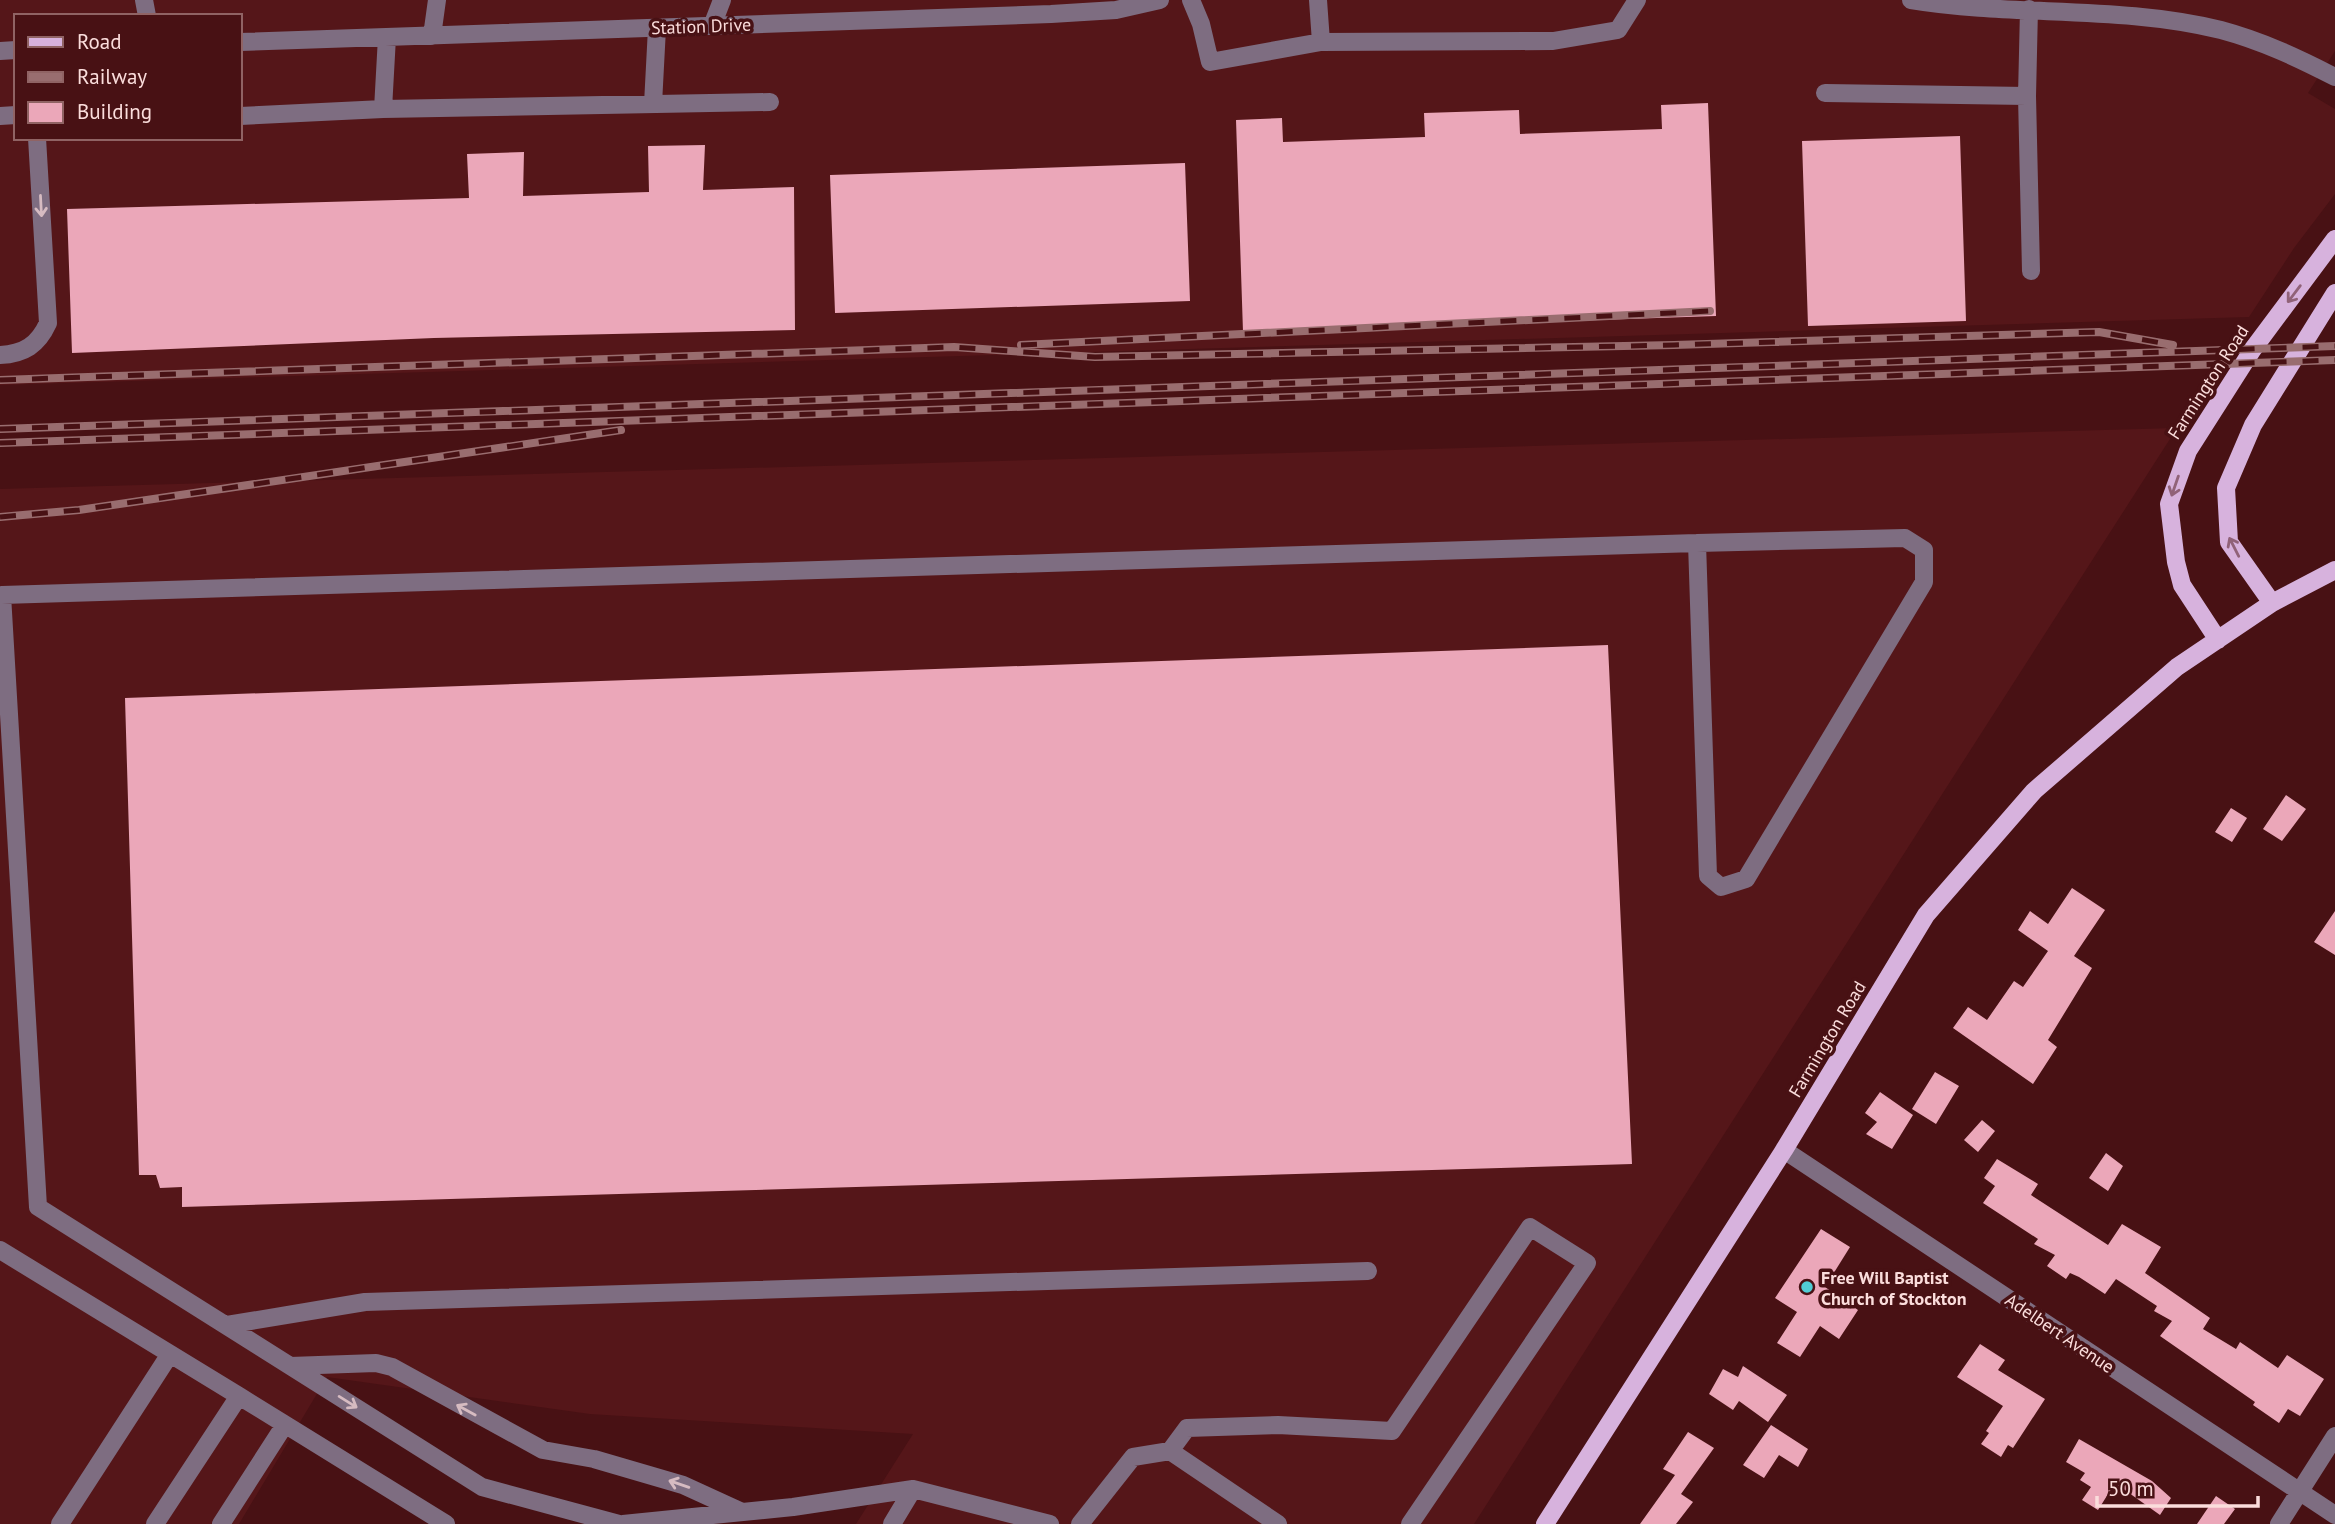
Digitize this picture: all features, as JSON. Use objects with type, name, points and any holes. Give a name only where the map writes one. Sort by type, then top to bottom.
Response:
[{"type":"main road","name":"Farmington Road","points":[[2218,640],[2182,585],[2176,562],[2169,504],[2188,451],[2253,349],[2335,239]]},
{"type":"main road","points":[[2272,603],[2229,542],[2226,488],[2253,425],[2335,293]]},
{"type":"main road","name":"Farmington Road","points":[[1545,1524],[1784,1150],[1926,915],[2034,791],[2177,667],[2272,603],[2335,570]]},
{"type":"street","points":[[432,36],[437,0]]},
{"type":"street","points":[[712,26],[722,0]]},
{"type":"street","name":"Station Drive","points":[[242,42],[712,26],[1050,7],[1116,10],[1160,0]]},
{"type":"street","points":[[1191,0],[1201,24],[1210,62],[1321,42],[1553,41],[1618,30],[1637,0]]},
{"type":"street","points":[[1318,0],[1321,42]]},
{"type":"street","points":[[1911,0],[2108,13],[2221,30],[2289,54],[2335,77]]},
{"type":"street","points":[[2029,9],[2027,96],[2031,271]]},
{"type":"street","points":[[653,104],[657,28]]},
{"type":"street","points":[[383,109],[387,37]]},
{"type":"street","points":[[1825,93],[2027,96]]},
{"type":"street","points":[[242,116],[383,109],[770,102]]},
{"type":"street","points":[[0,355],[17,354],[29,348],[41,339],[48,323],[37,140]]},
{"type":"street","points":[[1050,1524],[913,1489],[742,1512],[621,1524],[482,1487],[38,1207],[2,595],[1697,543],[1905,538],[1924,550],[1924,582],[1746,879],[1721,887],[1708,876],[1697,543]]},
{"type":"street","name":"Adelbert Avenue","points":[[1784,1150],[2335,1515]]},
{"type":"street","points":[[1170,1451],[1187,1428],[1278,1425],[1392,1431],[1530,1227],[1587,1263],[1410,1524]]},
{"type":"street","points":[[0,1250],[446,1524]]},
{"type":"street","points":[[227,1325],[365,1302],[1368,1271]]},
{"type":"street","points":[[60,1524],[170,1354]]},
{"type":"street","points":[[290,1366],[376,1363],[392,1367],[543,1450],[594,1459],[684,1485],[742,1512]]},
{"type":"street","points":[[155,1524],[239,1396]]},
{"type":"street","points":[[221,1524],[284,1426]]},
{"type":"street","points":[[2279,1524],[2335,1436]]},
{"type":"street","points":[[1080,1524],[1133,1457],[1170,1451],[1278,1524]]},
{"type":"street","points":[[892,1524],[913,1489]]},
{"type":"shaded area","points":[[0,0],[2335,0],[2335,51],[2308,93],[2335,109],[2335,194],[2294,248],[2249,317],[0,385]]},
{"type":"shaded area","points":[[2177,428],[1474,1524],[856,1524],[913,1434],[590,1414],[327,1377],[239,1524],[0,1524],[0,489]]},
{"type":"building","points":[[1708,103],[1716,316],[1243,332],[1236,120],[1282,118],[1283,142],[1425,137],[1424,113],[1519,110],[1520,134],[1662,129],[1661,105]]},
{"type":"building","points":[[1960,136],[1966,321],[1808,326],[1802,141]]},
{"type":"building","points":[[705,145],[703,190],[794,187],[795,330],[434,338],[72,353],[67,209],[469,198],[467,154],[524,152],[523,196],[649,192],[648,146]]},
{"type":"building","points":[[1185,163],[1190,301],[835,313],[830,175]]},
{"type":"building","points":[[1608,645],[1632,1164],[182,1207],[182,1187],[160,1188],[156,1175],[139,1175],[125,698]]},
{"type":"building","points":[[2286,795],[2306,809],[2282,841],[2263,829]]},
{"type":"building","points":[[2231,808],[2247,818],[2232,842],[2215,832]]},
{"type":"building","points":[[2072,888],[2105,910],[2074,956],[2092,968],[2048,1040],[2057,1047],[2033,1084],[1953,1028],[1968,1007],[1987,1020],[2014,981],[2023,987],[2048,951],[2018,930],[2030,911],[2048,924]]},
{"type":"building","points":[[2335,911],[2335,955],[2314,942]]},
{"type":"building","points":[[1935,1072],[1959,1086],[1936,1124],[1912,1109]]},
{"type":"building","points":[[1880,1092],[1913,1115],[1892,1149],[1866,1134],[1877,1122],[1865,1113]]},
{"type":"building","points":[[1982,1120],[1995,1131],[1978,1152],[1964,1140]]},
{"type":"building","points":[[2106,1153],[2123,1166],[2108,1191],[2089,1178]]},
{"type":"building","points":[[1997,1159],[2038,1184],[2031,1195],[2108,1245],[2122,1224],[2161,1247],[2145,1273],[2210,1318],[2203,1329],[2236,1349],[2240,1342],[2278,1368],[2287,1355],[2324,1379],[2300,1416],[2288,1409],[2279,1423],[2253,1405],[2255,1402],[2160,1336],[2172,1321],[2154,1311],[2157,1306],[2116,1279],[2105,1294],[2079,1277],[2070,1273],[2066,1279],[2047,1266],[2055,1255],[2034,1244],[2038,1239],[1983,1203],[1995,1186],[1984,1178]]},
{"type":"building","name":"Free Will Baptist Church of Stockton","points":[[1821,1229],[1850,1247],[1825,1287],[1858,1310],[1839,1339],[1820,1326],[1800,1357],[1777,1343],[1797,1312],[1775,1298]]},
{"type":"building","points":[[1980,1344],[2005,1360],[1998,1370],[2045,1399],[2013,1448],[2008,1445],[2001,1457],[1981,1444],[1989,1433],[1986,1431],[2003,1406],[1957,1377]]},
{"type":"building","points":[[1743,1366],[1787,1395],[1768,1422],[1739,1401],[1733,1410],[1709,1394],[1723,1369],[1738,1377]]},
{"type":"building","points":[[1771,1425],[1808,1449],[1798,1467],[1779,1455],[1764,1478],[1743,1465]]},
{"type":"building","points":[[1688,1432],[1714,1448],[1681,1494],[1693,1502],[1676,1524],[1640,1524],[1675,1475],[1663,1469]]},
{"type":"building","points":[[2079,1439],[2152,1481],[2171,1498],[2160,1515],[2115,1483],[2098,1510],[2082,1500],[2091,1487],[2080,1480],[2085,1473],[2066,1462]]},
{"type":"building","points":[[2216,1496],[2235,1509],[2224,1524],[2197,1524]]},
{"type":"railway","points":[[1021,345],[1710,311]]},
{"type":"railway","points":[[0,380],[954,347],[1095,357],[1674,345],[2099,332],[2173,345]]},
{"type":"railway","points":[[0,429],[2335,346]]},
{"type":"railway","points":[[0,443],[2335,360]]},
{"type":"railway","points":[[0,517],[79,510],[621,430]]},
{"type":"place","name":"Free Will Baptist Church of Stockton","points":[[1807,1287]]}]
